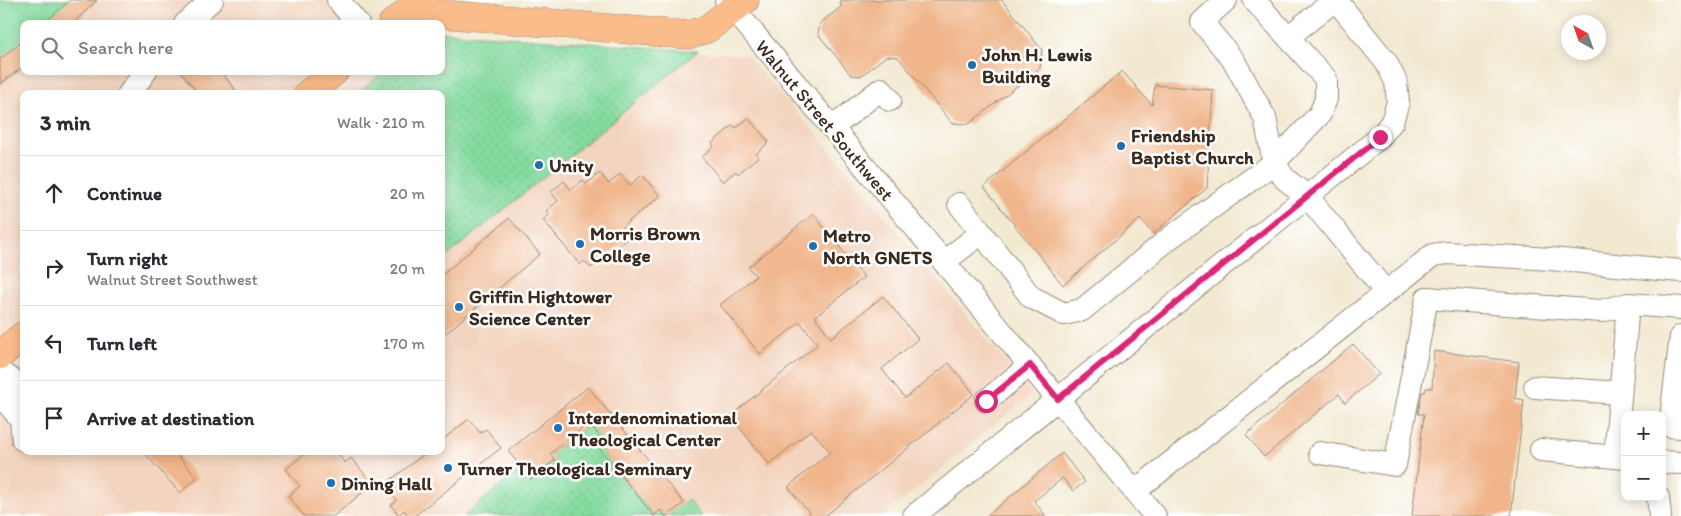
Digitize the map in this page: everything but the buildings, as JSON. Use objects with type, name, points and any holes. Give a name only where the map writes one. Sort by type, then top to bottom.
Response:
[{"type":"main road","points":[[412,9],[688,35],[708,29],[735,3]]},
{"type":"main road","points":[[313,90],[330,75]]},
{"type":"main road","points":[[0,355],[20,338]]},
{"type":"street","points":[[190,20],[212,0]]},
{"type":"street","points":[[338,0],[355,20]]},
{"type":"street","points":[[1226,0],[1202,22],[1234,61],[1265,118],[1274,164],[1285,179],[1308,196],[1385,292]]},
{"type":"street","points":[[959,204],[1031,297],[1064,314],[1082,310],[1171,237],[1274,164],[1320,114],[1326,99],[1326,79],[1254,0]]},
{"type":"street","points":[[914,516],[1380,137],[1392,122],[1398,102],[1396,82],[1386,62],[1335,0],[1288,37]]},
{"type":"street","name":"Walnut Street Southwest","points":[[735,3],[832,128],[1155,516]]},
{"type":"street","points":[[132,90],[143,75]]},
{"type":"street","points":[[832,128],[881,89],[890,100]]},
{"type":"street","points":[[944,262],[981,233]]},
{"type":"street","points":[[1135,491],[1433,255],[1447,253],[1551,259],[1681,271]]},
{"type":"street","points":[[1320,453],[1395,465],[1427,298],[1601,311],[1628,304],[1681,308]]},
{"type":"street","points":[[1541,450],[1620,458],[1620,394],[1628,304]]},
{"type":"street","points":[[1681,336],[1670,426],[1681,426]]},
{"type":"street","points":[[986,401],[1030,365]]},
{"type":"street","points":[[0,372],[11,379],[20,389]]},
{"type":"street","points":[[1536,387],[1620,394]]},
{"type":"street","points":[[0,395],[20,418]]},
{"type":"street","points":[[1666,462],[1681,463]]},
{"type":"street","points":[[1658,501],[1660,516]]},
{"type":"shaded area","points":[[0,0],[338,0],[355,20],[20,20],[20,75],[445,75],[445,36],[746,55],[831,151],[1032,394],[884,516],[0,516]]},
{"type":"green space","points":[[0,0],[97,0],[76,20],[20,20],[20,69],[0,84]]},
{"type":"green space","points":[[445,32],[698,51],[445,258],[445,90],[362,90],[379,75],[445,75]]},
{"type":"green space","points":[[607,410],[618,423],[601,437],[606,444],[600,449],[654,516],[464,516],[522,468],[532,479],[555,460],[550,455]]},
{"type":"green space","points":[[688,499],[701,516],[667,516]]},
{"type":"green space","points":[[660,510],[665,516],[654,516]]},
{"type":"place","name":"John H. Lewis Building","points":[[972,65]]},
{"type":"place","name":"Friendship Baptist Church","points":[[1121,146]]},
{"type":"place","name":"Unity","points":[[539,165]]},
{"type":"place","name":"Morris Brown College","points":[[580,244]]},
{"type":"place","name":"Metro North GNETS","points":[[813,246]]},
{"type":"place","name":"Griffin Hightower Science Center","points":[[459,307]]},
{"type":"place","name":"Interdenominational Theological Center","points":[[558,428]]},
{"type":"place","name":"Turner Theological Seminary","points":[[448,468]]},
{"type":"place","name":"Dining Hall","points":[[331,483]]},
{"type":"route","points":[[986,401],[1030,365],[1058,399],[1380,137]]}]
